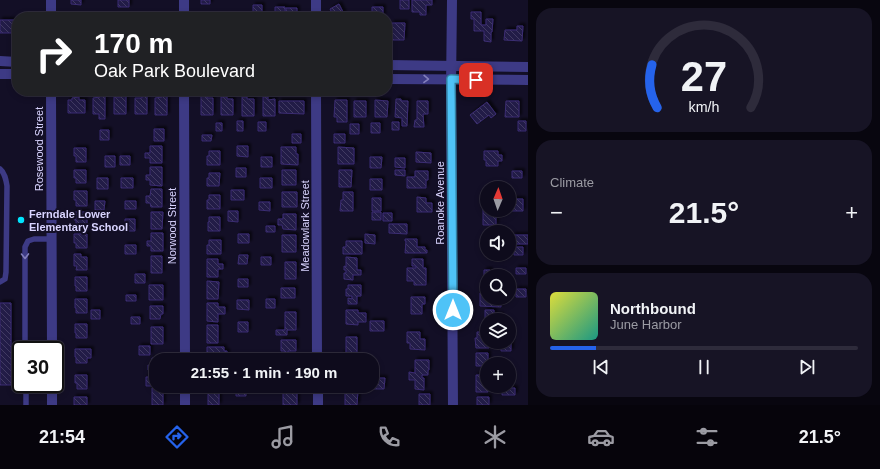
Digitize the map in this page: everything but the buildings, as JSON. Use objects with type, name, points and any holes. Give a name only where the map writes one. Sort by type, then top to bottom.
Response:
[{"type":"street","points":[[51,0],[51,12]]},
{"type":"street","points":[[184,0],[184,12]]},
{"type":"street","points":[[316,0],[316,12]]},
{"type":"street","name":"Roanoke Avenue","points":[[452,0],[453,405]]},
{"type":"street","points":[[0,62],[12,62]]},
{"type":"street","points":[[392,65],[528,67]]},
{"type":"street","points":[[0,74],[12,74]]},
{"type":"street","points":[[392,79],[528,80]]},
{"type":"street","name":"Rosewood Street","points":[[51,96],[52,341]]},
{"type":"street","name":"Norwood Street","points":[[184,96],[185,353]]},
{"type":"street","name":"Meadowlark Street","points":[[316,96],[317,353]]},
{"type":"street","points":[[52,393],[52,405]]},
{"type":"street","points":[[185,393],[185,405]]},
{"type":"street","points":[[318,393],[318,405]]},
{"type":"lane","points":[[0,168],[8,186],[6,272],[5,279],[0,282]]},
{"type":"lane","points":[[26,341],[25,247],[28,241],[34,239],[51,239]]},
{"type":"lane","points":[[26,393],[26,405]]},
{"type":"place","name":"Ferndale Lower Elementary School","points":[[21,220]]},
{"type":"route","points":[[453,310],[451,79],[476,80]]}]
